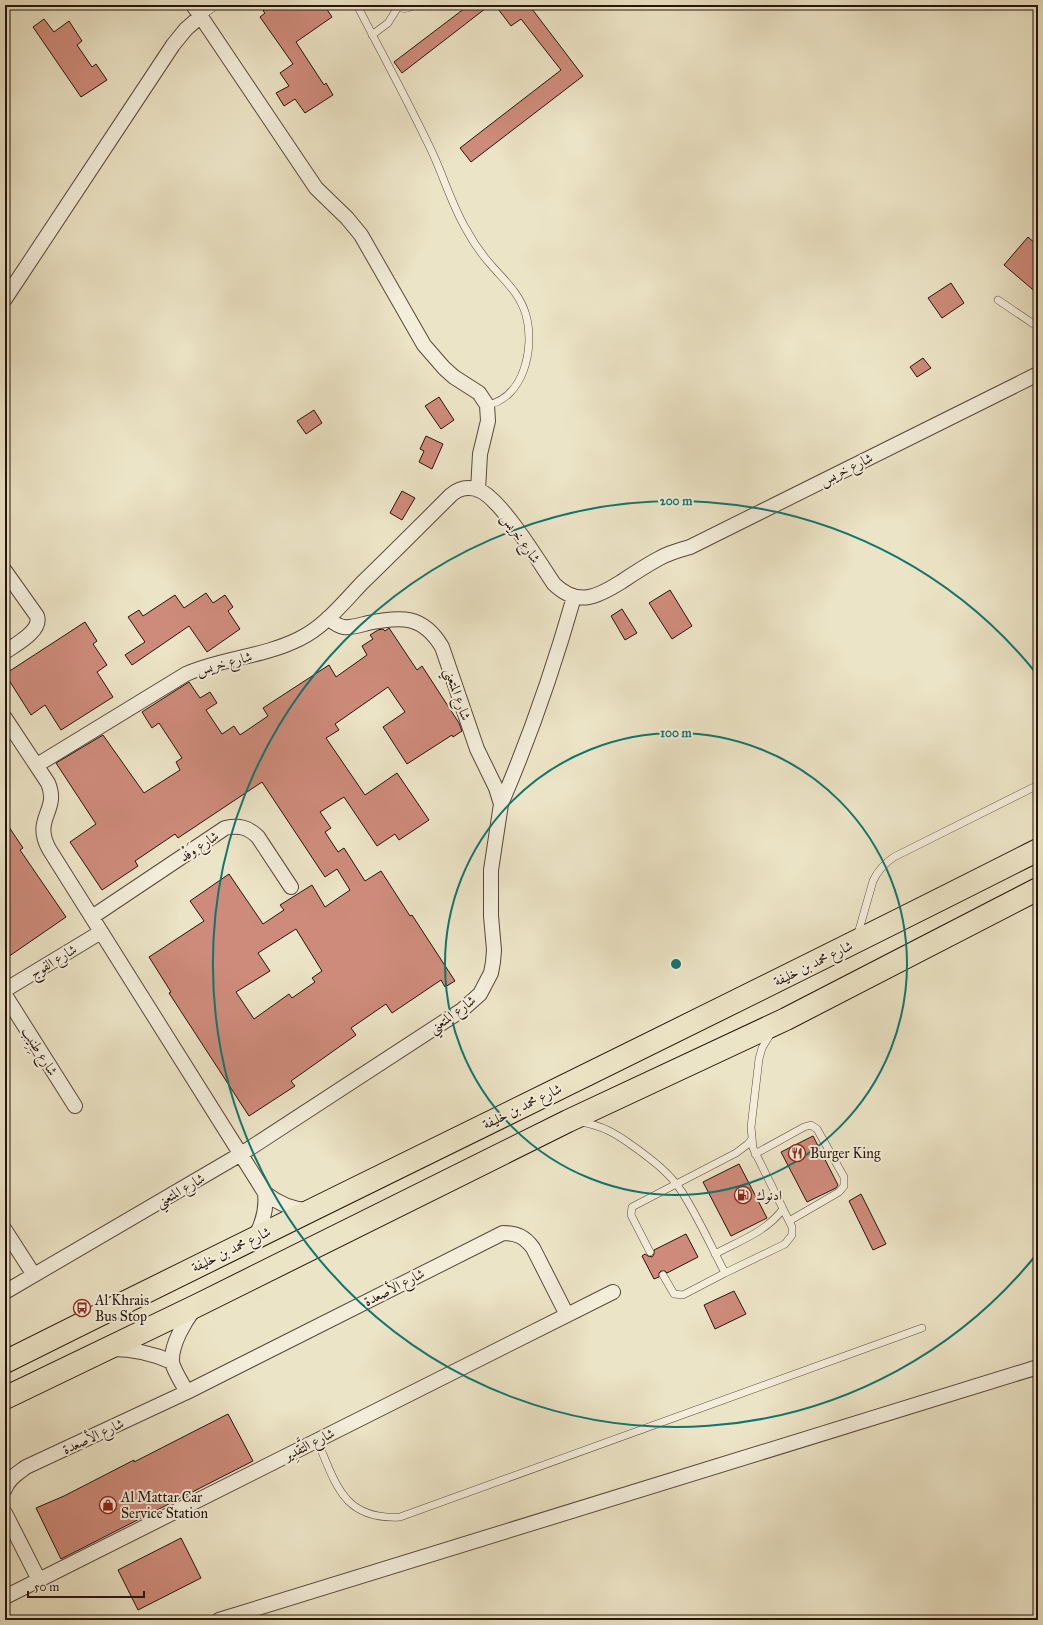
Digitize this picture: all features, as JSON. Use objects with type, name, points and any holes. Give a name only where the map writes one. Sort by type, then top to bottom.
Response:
[{"type":"highway","name":"شارع محمد بن خليفة","points":[[5,1362],[254,1237],[855,943],[1038,850]]},
{"type":"highway","points":[[5,1398],[198,1305],[568,1121],[786,1019],[1038,889]]},
{"type":"street","points":[[5,299],[197,11],[316,188],[347,218],[361,235],[424,345],[433,357],[454,377],[479,393],[487,405],[488,420],[480,454],[478,490]]},
{"type":"street","name":"شارع خريس","points":[[37,765],[186,674],[208,666],[281,647],[301,638],[328,618],[455,491],[466,488],[478,490],[488,496],[503,511],[554,584],[566,594],[582,598],[597,596],[659,558],[669,553],[690,547],[1038,374]]},
{"type":"street","points":[[5,571],[37,616],[38,623],[35,630],[5,652]]},
{"type":"street","points":[[501,804],[516,770],[560,643],[574,597]]},
{"type":"street","name":"شارع المتعني","points":[[5,1292],[241,1154],[462,1010],[480,994],[488,979],[493,962],[494,950],[490,916],[491,886],[494,848],[501,812],[501,804],[500,797],[477,749],[442,647],[432,633],[417,622],[400,618],[392,618],[348,627],[337,625],[328,618]]},
{"type":"street","points":[[5,718],[48,783],[52,796],[43,824],[45,841],[101,932],[266,1193],[281,1204],[300,1210],[309,1210]]},
{"type":"street","name":"شارع وَفْد","points":[[92,917],[225,828],[234,826],[243,827],[258,837],[291,887]]},
{"type":"street","name":"شارع الفوج","points":[[5,990],[101,932]]},
{"type":"street","name":"شارع طِنِيب","points":[[5,995],[75,1106]]},
{"type":"street","points":[[254,1237],[259,1229],[265,1212],[266,1193]]},
{"type":"street","points":[[5,1230],[34,1275]]},
{"type":"street","name":"شارع الأصعدة","points":[[5,1489],[6,1484],[26,1467],[187,1392],[494,1236],[503,1233],[512,1233],[520,1236],[530,1244],[567,1315]]},
{"type":"street","name":"شارع التَّقدِير","points":[[5,1597],[613,1292]]},
{"type":"street","points":[[187,1392],[172,1362],[180,1331],[188,1317],[198,1305]]},
{"type":"street","points":[[108,1348],[141,1351],[157,1355],[172,1362]]},
{"type":"street","points":[[219,1620],[1038,1367]]},
{"type":"street","points":[[5,1513],[39,1580]]},
{"type":"lane","points":[[197,11],[218,5]]},
{"type":"lane","points":[[357,5],[433,155],[465,228],[477,248],[515,292],[526,315],[528,327],[528,353],[520,378],[504,399],[494,404],[487,405]]},
{"type":"lane","points":[[372,34],[388,23],[397,6],[407,8],[414,5]]},
{"type":"lane","points":[[998,300],[1038,327]]},
{"type":"lane","points":[[855,943],[873,881],[876,874],[887,862],[894,856],[1038,785]]},
{"type":"lane","points":[[663,1275],[674,1294],[680,1296],[785,1244],[792,1235],[792,1227],[755,1154],[751,1127],[759,1059],[762,1048],[772,1032],[786,1019]]},
{"type":"lane","points":[[568,1121],[592,1124],[604,1128],[652,1160],[682,1192],[725,1273]]},
{"type":"lane","points":[[755,1154],[804,1127],[811,1125],[817,1129],[844,1177],[845,1182],[842,1189],[789,1221]]},
{"type":"lane","points":[[650,1252],[633,1219],[631,1211],[635,1205],[736,1154],[752,1139]]},
{"type":"lane","points":[[715,1254],[762,1229],[771,1223],[783,1209]]},
{"type":"lane","points":[[317,1440],[338,1488],[345,1498],[359,1509],[376,1516],[400,1517],[922,1328]]},
{"type":"building","points":[[272,5],[324,5],[332,17],[296,42],[324,85],[326,83],[333,95],[305,113],[295,99],[284,106],[276,93],[289,86],[280,73],[293,64],[260,17],[265,13],[263,11]]},
{"type":"building","points":[[469,5],[490,5],[402,73],[394,62]]},
{"type":"building","points":[[495,5],[538,5],[532,9],[583,76],[471,162],[460,148],[561,70],[521,19],[511,26]]},
{"type":"building","points":[[44,19],[54,32],[69,21],[82,41],[77,45],[92,67],[96,64],[107,80],[81,97],[33,27]]},
{"type":"building","points":[[1028,237],[1038,246],[1038,294],[1004,265]]},
{"type":"building","points":[[951,283],[964,303],[942,318],[928,298]]},
{"type":"building","points":[[923,358],[931,368],[917,377],[910,367]]},
{"type":"building","points":[[439,397],[454,420],[441,429],[425,406]]},
{"type":"building","points":[[314,410],[322,423],[306,434],[297,421]]},
{"type":"building","points":[[426,436],[443,444],[432,469],[419,462],[424,451],[420,449]]},
{"type":"building","points":[[402,491],[415,498],[402,520],[390,513]]},
{"type":"building","points":[[670,590],[692,626],[672,639],[649,603]]},
{"type":"building","points":[[206,593],[213,603],[225,595],[233,607],[228,611],[240,629],[207,652],[189,626],[132,665],[125,655],[145,642],[128,617],[139,610],[143,616],[175,595],[184,608]]},
{"type":"building","points":[[622,609],[637,633],[625,640],[611,616]]},
{"type":"building","points":[[85,622],[97,641],[93,644],[107,665],[97,672],[113,697],[61,730],[45,705],[31,715],[5,674]]},
{"type":"building","points":[[389,628],[417,670],[422,666],[459,723],[462,731],[453,737],[452,735],[407,764],[383,727],[405,712],[388,687],[335,724],[339,730],[326,738],[365,795],[397,773],[429,820],[399,840],[395,834],[377,846],[344,797],[320,812],[331,828],[325,832],[338,852],[344,848],[365,881],[381,871],[455,981],[445,987],[441,980],[392,1013],[386,1004],[351,1028],[356,1035],[291,1081],[295,1086],[249,1116],[169,993],[171,992],[149,957],[204,921],[190,901],[229,874],[263,924],[284,910],[280,905],[312,885],[325,907],[350,890],[337,869],[325,877],[262,782],[178,838],[175,834],[135,861],[138,866],[102,890],[70,842],[96,824],[56,763],[103,735],[144,793],[180,770],[176,762],[182,758],[159,723],[152,728],[142,712],[189,682],[200,698],[210,692],[217,703],[206,710],[222,734],[234,726],[240,735],[268,716],[263,708],[329,665],[336,677],[367,655],[362,646],[373,639],[370,635],[378,630],[383,629],[385,631]],"holes":[[[296,929],[322,971],[312,978],[315,982],[292,998],[289,994],[254,1019],[236,992],[270,971],[258,953]]]},
{"type":"building","points":[[5,821],[23,848],[20,850],[66,917],[5,959]]},
{"type":"building","points":[[813,1136],[838,1185],[836,1188],[807,1202],[781,1152]]},
{"type":"building","points":[[739,1164],[767,1218],[731,1236],[703,1182]]},
{"type":"building","points":[[861,1194],[886,1244],[873,1250],[849,1201]]},
{"type":"building","points":[[686,1234],[698,1257],[667,1273],[665,1271],[661,1271],[659,1273],[659,1277],[654,1279],[642,1256],[645,1254],[652,1257],[654,1250]]},
{"type":"building","points":[[734,1291],[746,1314],[715,1329],[704,1305]]},
{"type":"building","points":[[228,1414],[253,1461],[61,1559],[36,1508],[64,1496],[134,1460],[134,1462]]},
{"type":"building","points":[[181,1538],[201,1578],[138,1610],[118,1570]]},
{"type":"place","name":"Burger King","points":[[797,1153]]},
{"type":"place","name":"ادنوك","points":[[743,1195]]},
{"type":"place","name":"Al Khrais Bus Stop","points":[[82,1308]]},
{"type":"place","name":"Al Mattar Car Service Station","points":[[108,1505]]}]
